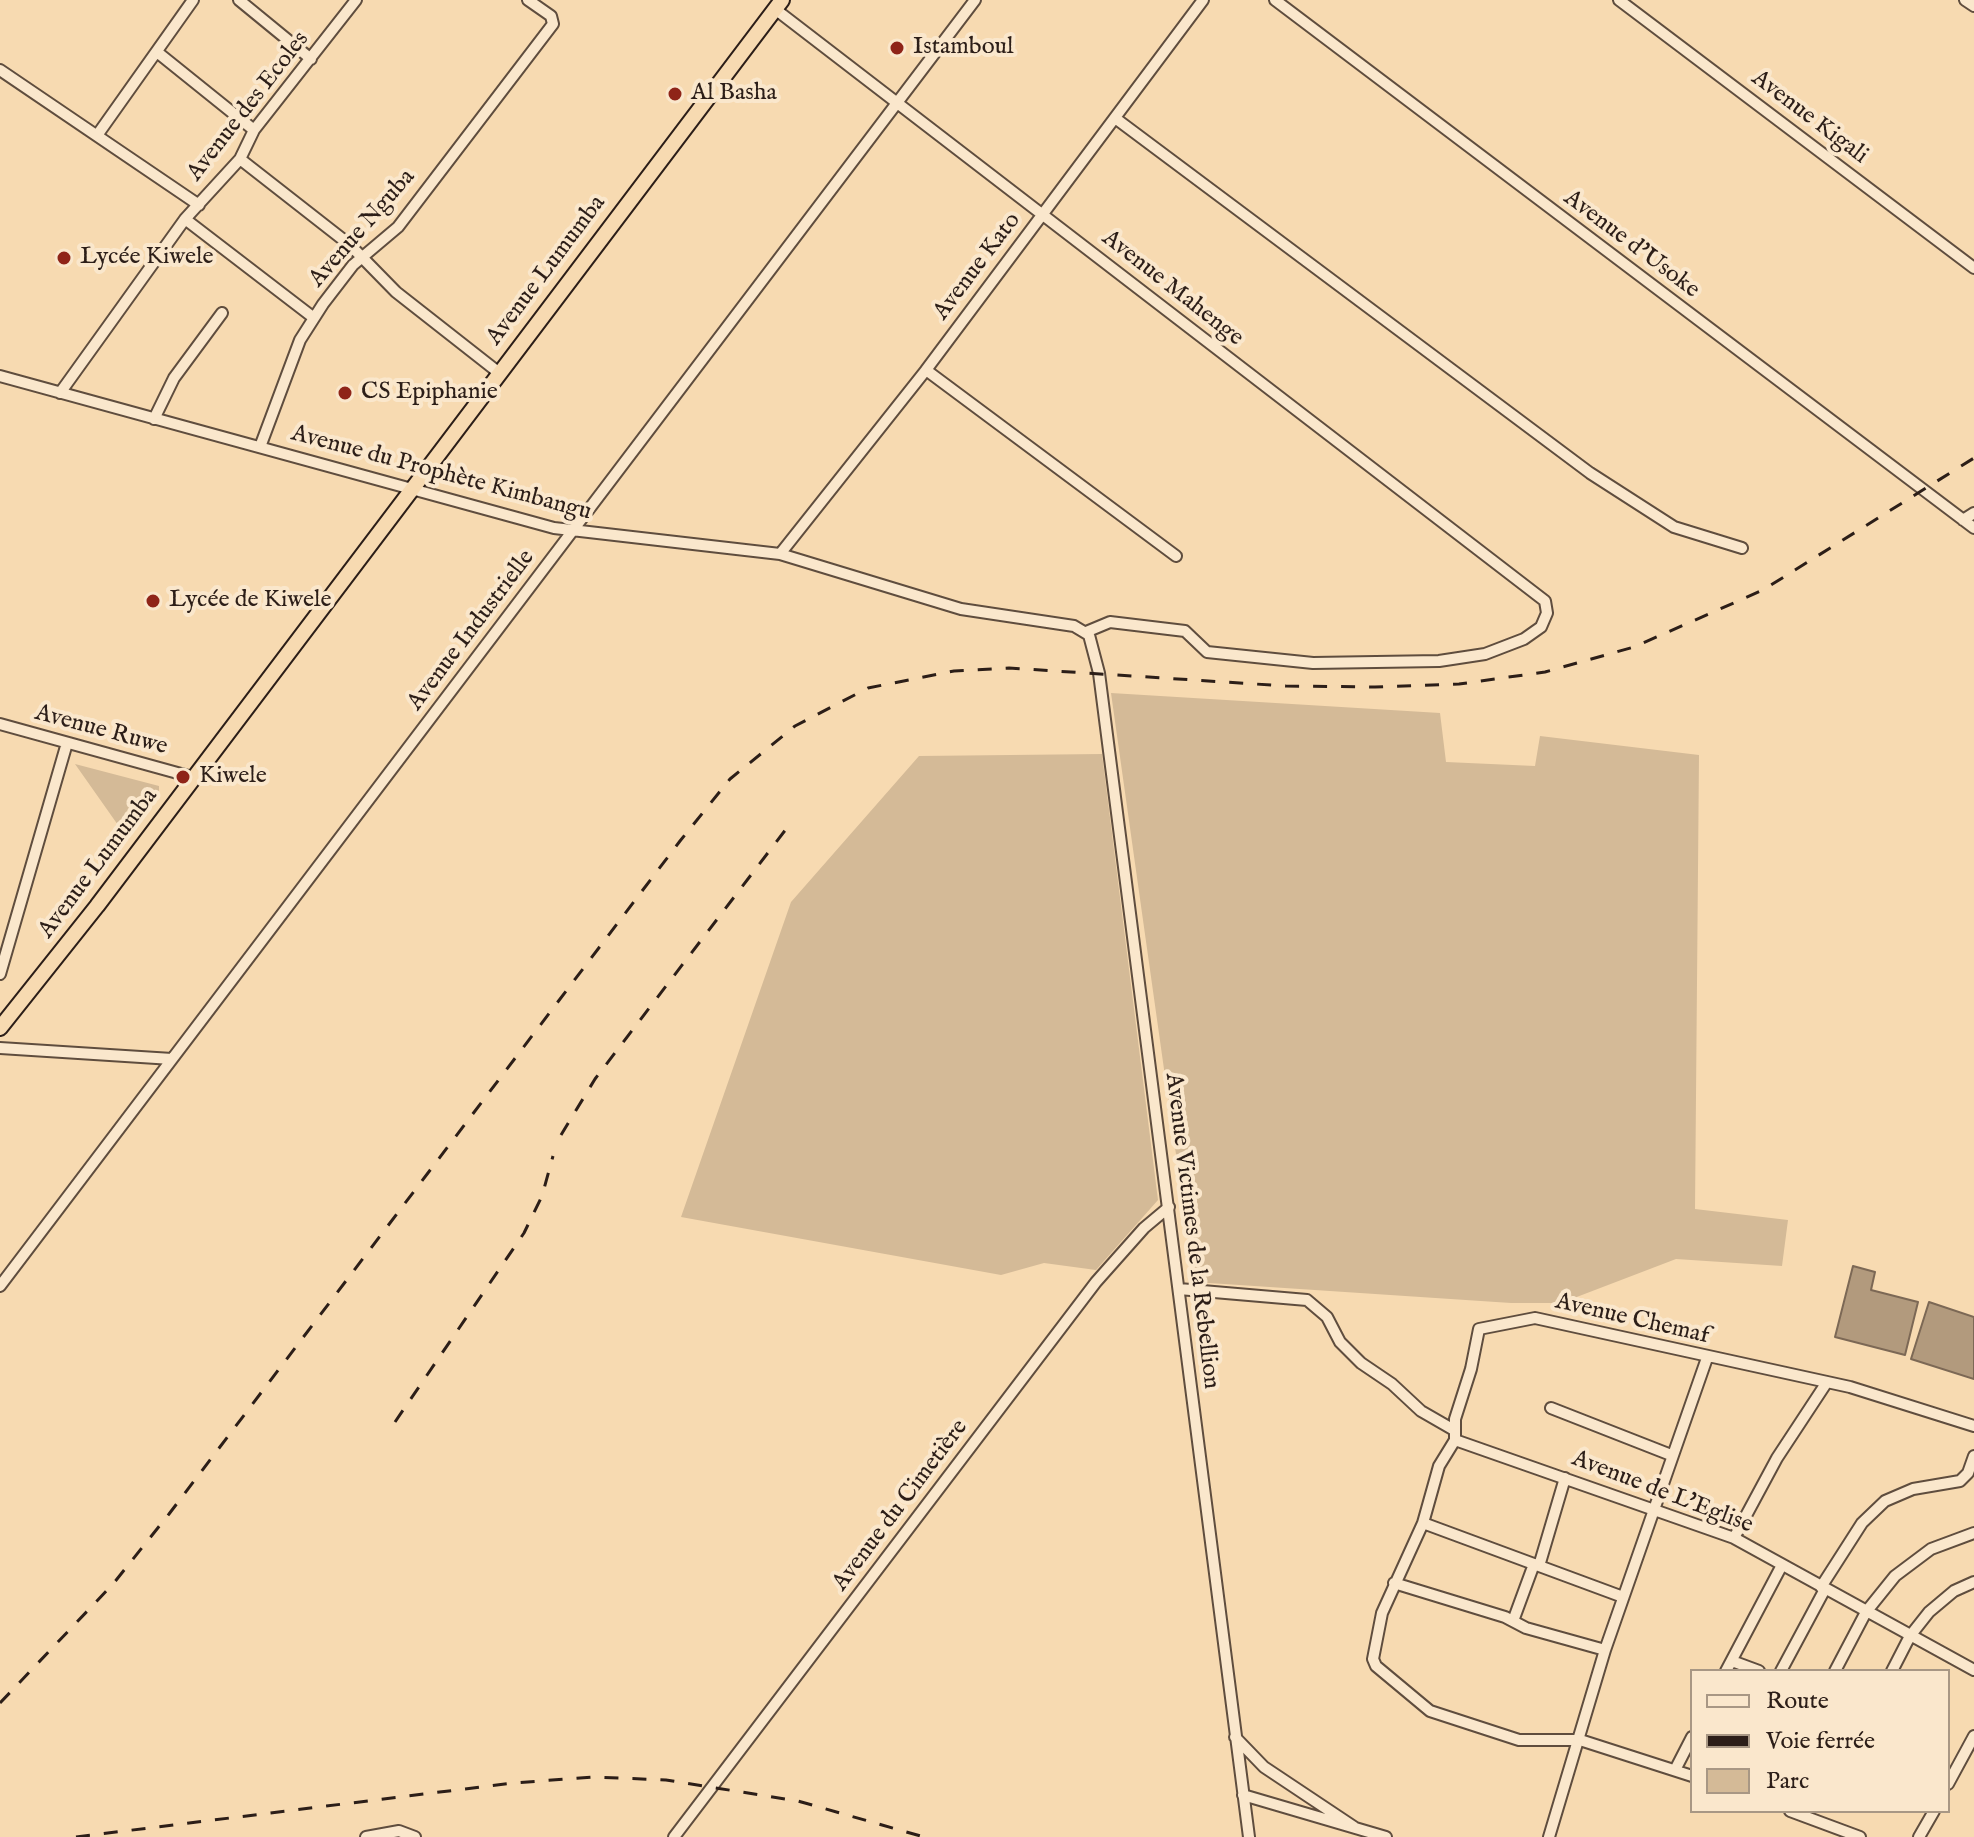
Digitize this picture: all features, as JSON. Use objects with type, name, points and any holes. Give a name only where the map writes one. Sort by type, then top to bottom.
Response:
[{"type":"highway","name":"Avenue Lumumba","points":[[0,1028],[779,5]]},
{"type":"street","points":[[98,134],[193,0]]},
{"type":"street","points":[[239,0],[311,59]]},
{"type":"street","name":"Avenue des Ecoles","points":[[60,393],[185,219],[240,159],[254,130],[356,0]]},
{"type":"street","name":"Avenue Nguba","points":[[260,447],[300,340],[314,318],[361,259],[398,227],[553,24],[551,16],[528,0]]},
{"type":"street","name":"Avenue Industrielle","points":[[0,1286],[975,0]]},
{"type":"street","name":"Avenue Kato","points":[[780,554],[926,370],[1203,0]]},
{"type":"street","name":"Avenue d'Usoke","points":[[1275,0],[1974,528]]},
{"type":"street","name":"Avenue Kigali","points":[[1619,0],[1974,268]]},
{"type":"street","points":[[1965,0],[1974,6]]},
{"type":"street","name":"Avenue Mahenge","points":[[779,5],[1043,214],[1545,601]]},
{"type":"street","points":[[157,52],[254,130]]},
{"type":"street","points":[[0,70],[199,205]]},
{"type":"street","points":[[1115,118],[1590,473],[1674,527],[1742,548]]},
{"type":"street","points":[[240,159],[350,245],[396,292],[498,372]]},
{"type":"street","points":[[185,219],[314,318]]},
{"type":"street","points":[[154,419],[174,378],[222,313]]},
{"type":"street","points":[[926,370],[1176,556]]},
{"type":"street","name":"Avenue du Prophète Kimbangu","points":[[0,376],[573,532],[780,554],[961,609],[1067,624],[1086,632],[1110,622],[1185,631],[1207,652],[1297,662],[1439,661],[1485,654],[1524,639],[1541,627],[1547,613],[1545,601]]},
{"type":"street","points":[[1963,520],[1974,513]]},
{"type":"street","name":"Avenue Victimes de la Rebellion","points":[[1086,632],[1093,644],[1099,673],[1249,1837]]},
{"type":"street","name":"Avenue Ruwe","points":[[0,724],[192,777]]},
{"type":"street","points":[[0,974],[67,743]]},
{"type":"street","points":[[0,1048],[172,1059]]},
{"type":"street","name":"Avenue du Cimetière","points":[[674,1837],[1096,1282],[1144,1228],[1169,1207]]},
{"type":"street","name":"Avenue de L'Eglise","points":[[1179,1289],[1307,1300],[1327,1317],[1340,1342],[1361,1363],[1454,1435],[1734,1538],[1974,1670]]},
{"type":"street","name":"Avenue Chemaf","points":[[1580,1740],[1519,1740],[1430,1711],[1376,1666],[1373,1659],[1382,1613],[1423,1523],[1439,1466],[1454,1435],[1479,1329],[1535,1318],[1827,1382],[1974,1426]]},
{"type":"street","points":[[1549,1837],[1652,1507],[1707,1358]]},
{"type":"street","points":[[1734,1538],[1777,1458],[1827,1382]]},
{"type":"street","points":[[1551,1408],[1671,1455]]},
{"type":"street","points":[[1782,1669],[1823,1588],[1862,1523],[1885,1501],[1913,1489],[1960,1481],[1968,1473],[1974,1456]]},
{"type":"street","points":[[1513,1621],[1537,1565],[1565,1478]]},
{"type":"street","points":[[1423,1523],[1623,1597]]},
{"type":"street","points":[[1836,1669],[1866,1612],[1908,1565],[1931,1549],[1974,1533]]},
{"type":"street","points":[[1729,1666],[1782,1565]]},
{"type":"street","points":[[1893,1669],[1910,1636],[1945,1597],[1974,1582]]},
{"type":"street","points":[[1394,1583],[1605,1650]]},
{"type":"street","points":[[1234,1736],[1264,1767],[1354,1827]]},
{"type":"street","points":[[1950,1780],[1974,1736]]},
{"type":"street","points":[[1580,1740],[1690,1775]]},
{"type":"street","points":[[1675,1770],[1690,1741]]},
{"type":"street","points":[[1243,1795],[1386,1837]]},
{"type":"street","points":[[1919,1837],[1933,1813]]},
{"type":"street","points":[[1817,1815],[1860,1837]]},
{"type":"street","points":[[366,1837],[410,1834]]},
{"type":"green space","points":[[1111,693],[1440,713],[1446,762],[1535,766],[1540,736],[1699,755],[1695,1209],[1788,1220],[1782,1266],[1676,1259],[1561,1303],[1511,1303],[1194,1282]]},
{"type":"green space","points":[[1102,754],[1158,1200],[1096,1270],[1044,1263],[1001,1275],[681,1217],[791,902],[919,756]]},
{"type":"green space","points":[[75,764],[159,786],[159,793],[125,835]]},
{"type":"shaded area","points":[[1853,1266],[1875,1272],[1871,1290],[1918,1302],[1905,1355],[1835,1337]]},
{"type":"shaded area","points":[[1929,1302],[1974,1317],[1974,1379],[1911,1359]]},
{"type":"railway","points":[[0,1703],[113,1584],[169,1514],[730,779],[795,726],[868,688],[954,671],[1009,668],[1286,686],[1375,687],[1459,684],[1545,672],[1634,647],[1763,590],[1974,458]]},
{"type":"railway","points":[[561,1135],[595,1079],[793,820]]},
{"type":"railway","points":[[395,1422],[524,1233],[542,1196],[553,1156]]},
{"type":"railway","points":[[76,1837],[513,1783],[594,1777],[666,1780],[798,1801],[924,1837]]},
{"type":"place","name":"Istamboul","points":[[897,48]]},
{"type":"place","name":"Al Basha","points":[[675,94]]},
{"type":"place","name":"Lycée Kiwele","points":[[64,258]]},
{"type":"place","name":"CS Epiphanie","points":[[345,393]]},
{"type":"place","name":"Lycée de Kiwele","points":[[153,601]]},
{"type":"place","name":"Kiwele","points":[[183,777]]}]
